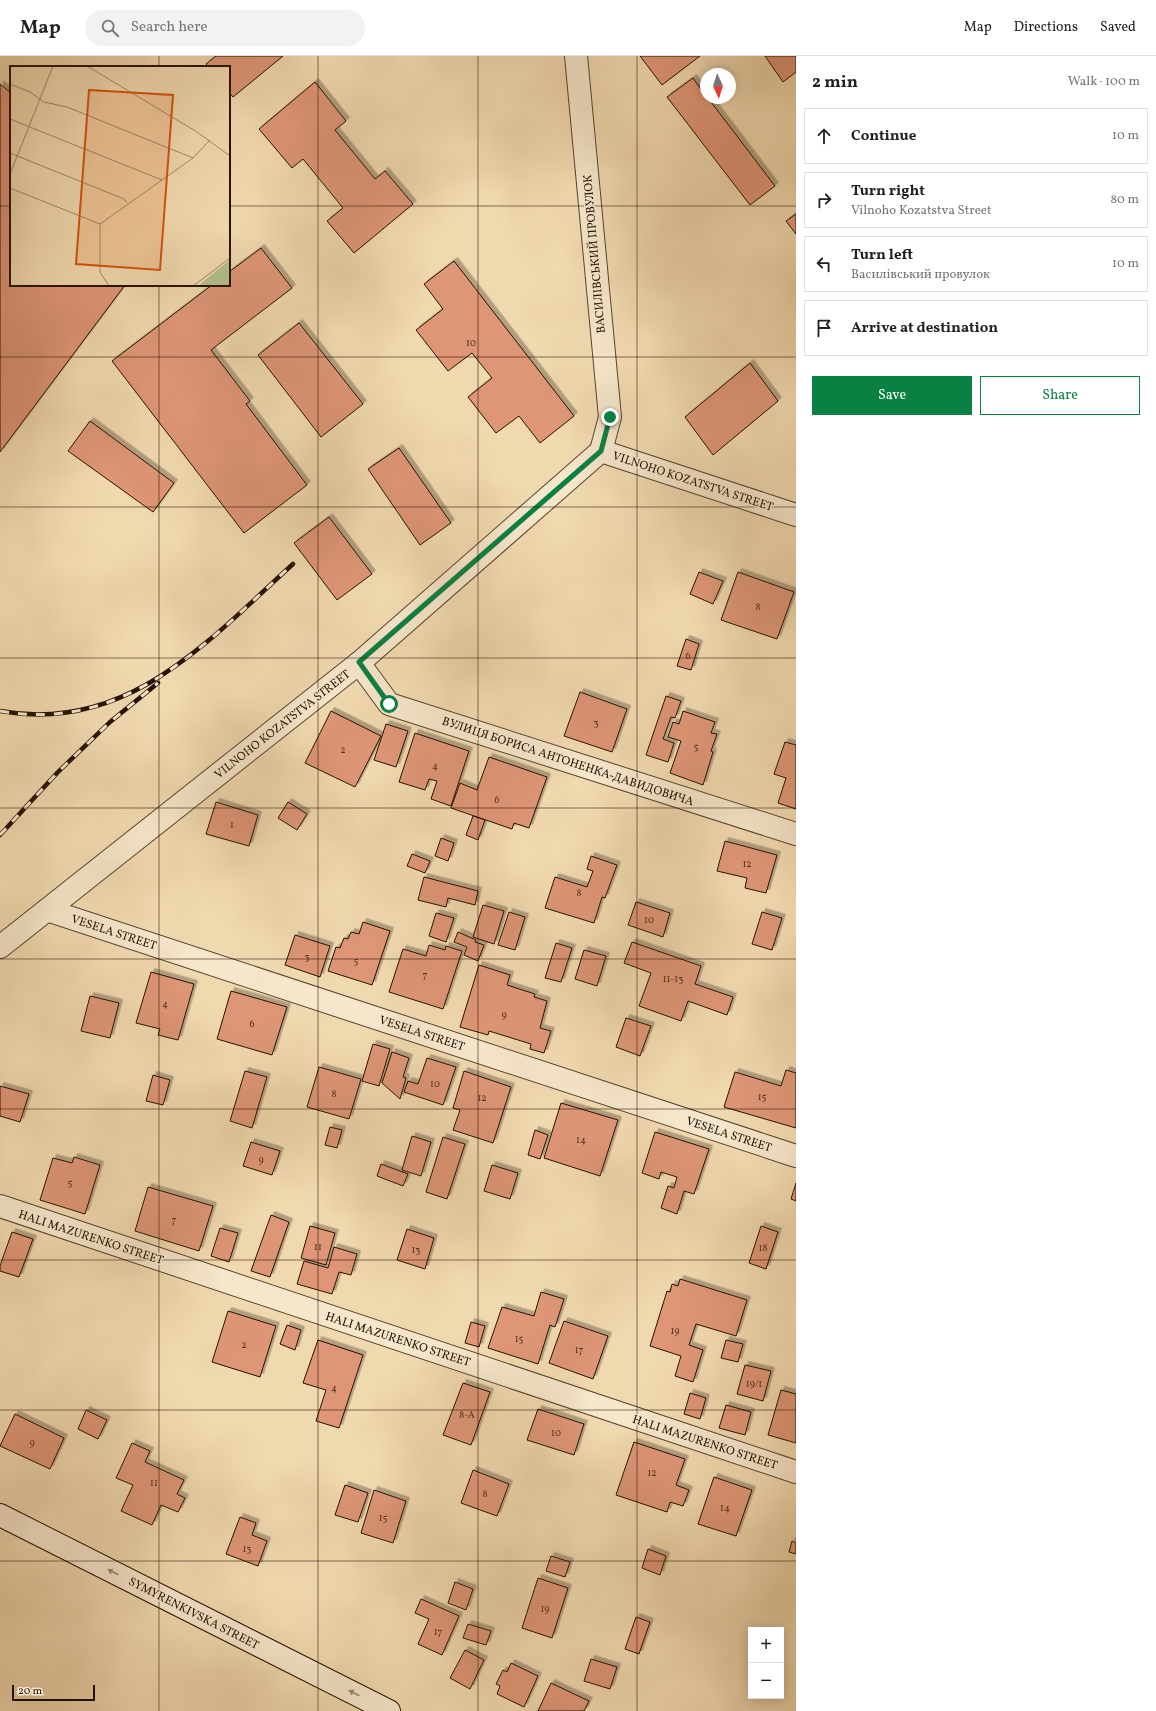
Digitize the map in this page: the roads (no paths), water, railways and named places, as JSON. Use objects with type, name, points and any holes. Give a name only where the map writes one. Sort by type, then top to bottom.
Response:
[{"type":"street","name":"ВАСИЛІВСЬКИЙ ПРОВУЛОК","points":[[576,56],[610,417],[601,451]]},
{"type":"street","name":"VILNOHO KOZATSTVA STREET","points":[[0,948],[359,662],[601,451],[796,515]]},
{"type":"street","name":"ВУЛИЦЯ БОРИСА АНТОНЕНКА-ДАВИДОВИЧА","points":[[359,662],[389,704],[796,834]]},
{"type":"street","name":"VESELA STREET","points":[[47,910],[796,1156]]},
{"type":"street","name":"HALI MAZURENKO STREET","points":[[0,1206],[796,1472]]},
{"type":"street","name":"SYMYRENKIVSKA STREET","points":[[0,1515],[389,1711]]},
{"type":"railway","points":[[0,711],[46,714],[87,709],[126,695],[162,675],[196,650],[229,623],[293,564]]},
{"type":"railway","points":[[0,835],[58,772],[110,722],[158,683]]}]
